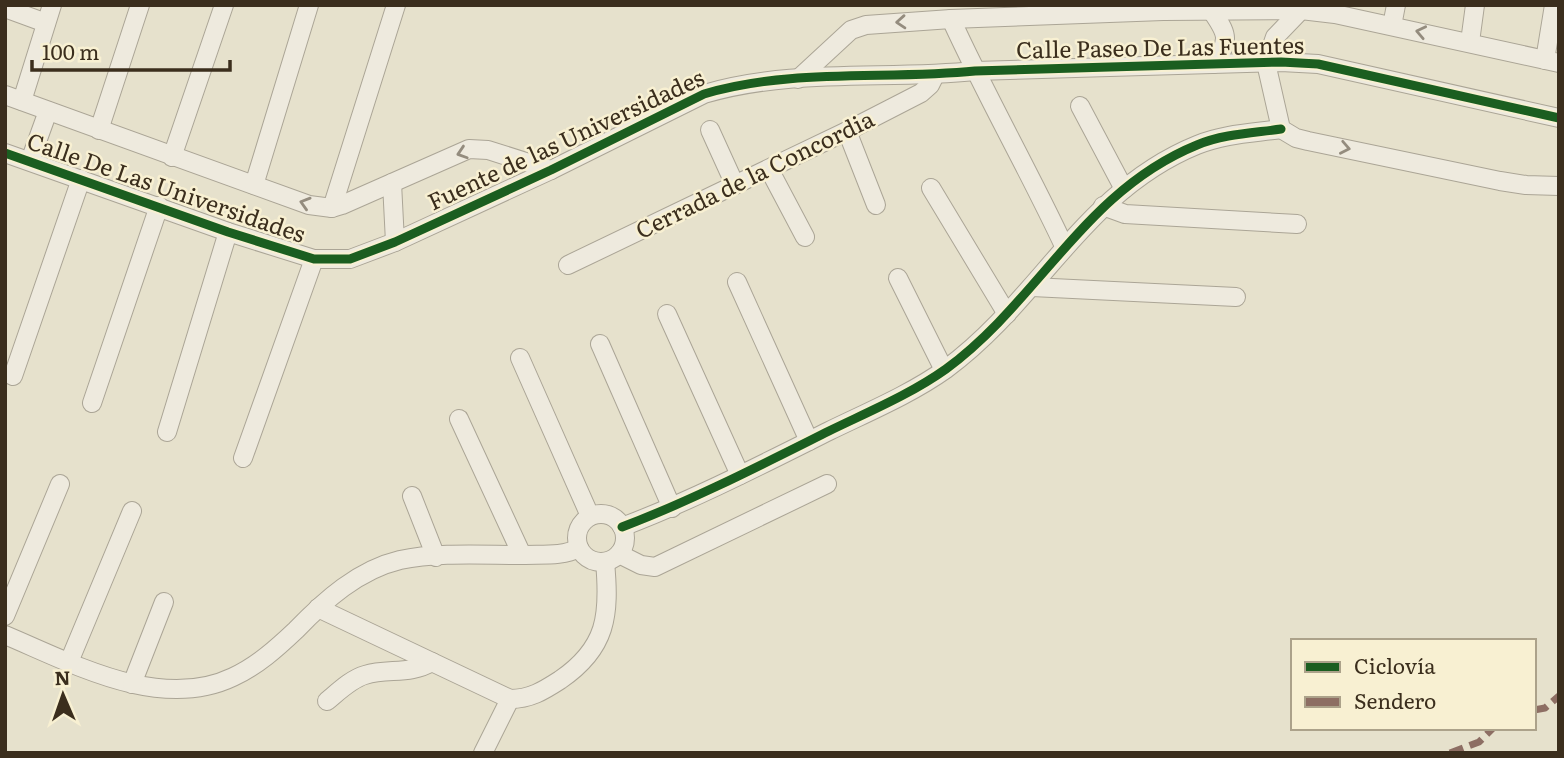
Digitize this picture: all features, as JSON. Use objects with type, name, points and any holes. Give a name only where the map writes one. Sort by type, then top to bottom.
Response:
[{"type":"street","points":[[13,98],[52,5]]},
{"type":"street","points":[[99,130],[140,5]]},
{"type":"street","points":[[172,157],[224,5]]},
{"type":"street","points":[[254,185],[309,5]]},
{"type":"street","points":[[332,208],[396,5]]},
{"type":"street","points":[[1392,26],[1396,5]]},
{"type":"street","points":[[1470,43],[1475,5]]},
{"type":"street","points":[[798,79],[851,30],[866,25],[1087,9],[1301,10],[1335,14],[1552,62],[1555,5]]},
{"type":"street","points":[[5,8],[46,23]]},
{"type":"street","points":[[1211,10],[1223,28],[1227,40],[1224,50],[1214,64]]},
{"type":"street","points":[[1281,129],[1266,63],[1275,37],[1301,10]]},
{"type":"street","points":[[951,19],[975,71],[1032,177],[1064,246]]},
{"type":"street","name":"Calle Paseo De Las Fuentes","points":[[798,79],[1214,64],[1318,64],[1559,118]]},
{"type":"street","name":"Cerrada de la Concordia","points":[[568,265],[921,93],[930,85],[935,75]]},
{"type":"street","name":"Fuente de las Universidades","points":[[395,242],[551,170],[704,94],[731,86],[798,79]]},
{"type":"street","name":"Calle De Las Universidades","points":[[13,98],[309,205],[332,208],[392,183]]},
{"type":"street","points":[[1080,106],[1124,189]]},
{"type":"street","points":[[30,161],[48,111]]},
{"type":"street","points":[[622,527],[672,508],[740,475],[906,392],[944,370],[979,342],[1007,314],[1064,246],[1103,206],[1161,164],[1197,145],[1229,136],[1281,129],[1296,138],[1308,141],[1500,181],[1559,186]]},
{"type":"street","points":[[710,130],[735,185]]},
{"type":"street","points":[[847,131],[877,205]]},
{"type":"street","name":"Fuente de las Universidades","points":[[392,183],[469,149],[488,150],[551,170]]},
{"type":"street","name":"Calle De Las Universidades","points":[[5,153],[228,232],[314,259],[350,259],[395,242]]},
{"type":"street","points":[[769,169],[805,237]]},
{"type":"street","points":[[12,376],[81,179]]},
{"type":"street","points":[[392,183],[395,242]]},
{"type":"street","points":[[931,188],[1007,314]]},
{"type":"street","points":[[92,403],[159,206]]},
{"type":"street","points":[[1103,206],[1125,215],[1297,224]]},
{"type":"street","points":[[167,432],[228,232]]},
{"type":"street","points":[[243,458],[314,259]]},
{"type":"street","points":[[898,278],[944,370]]},
{"type":"street","points":[[737,282],[809,441]]},
{"type":"street","points":[[1032,287],[1236,297]]},
{"type":"street","points":[[667,314],[740,475]]},
{"type":"street","points":[[600,344],[672,508]]},
{"type":"street","points":[[520,358],[590,516]]},
{"type":"street","points":[[459,419],[522,555]]},
{"type":"street","points":[[5,616],[60,484]]},
{"type":"street","points":[[318,608],[510,699],[531,697],[571,672],[592,652],[605,620],[612,558],[625,541],[622,527],[612,517],[590,516],[580,526],[577,541],[579,548],[590,559],[612,558],[654,567],[827,484]]},
{"type":"street","points":[[412,496],[436,557]]},
{"type":"street","points":[[69,662],[132,511]]},
{"type":"street","points":[[5,635],[69,662],[132,684],[176,689],[210,684],[231,678],[271,653],[318,608],[352,581],[371,570],[401,560],[563,553],[579,548]]},
{"type":"street","points":[[132,684],[164,602]]},
{"type":"street","points":[[327,701],[366,674],[418,669],[432,662]]},
{"type":"street","points":[[482,753],[510,699]]},
{"type":"marked path","points":[[1536,710],[1545,708],[1559,696]]},
{"type":"marked path","points":[[1450,753],[1479,742],[1491,730]]},
{"type":"cycle path","points":[[5,153],[228,232],[314,259],[350,259],[395,242],[551,170],[704,94],[771,81],[975,71],[1281,62],[1318,64],[1559,118]]},
{"type":"cycle path","points":[[622,527],[727,482],[933,378],[979,341],[1064,248],[1123,190],[1158,165],[1207,141],[1281,129]]}]
